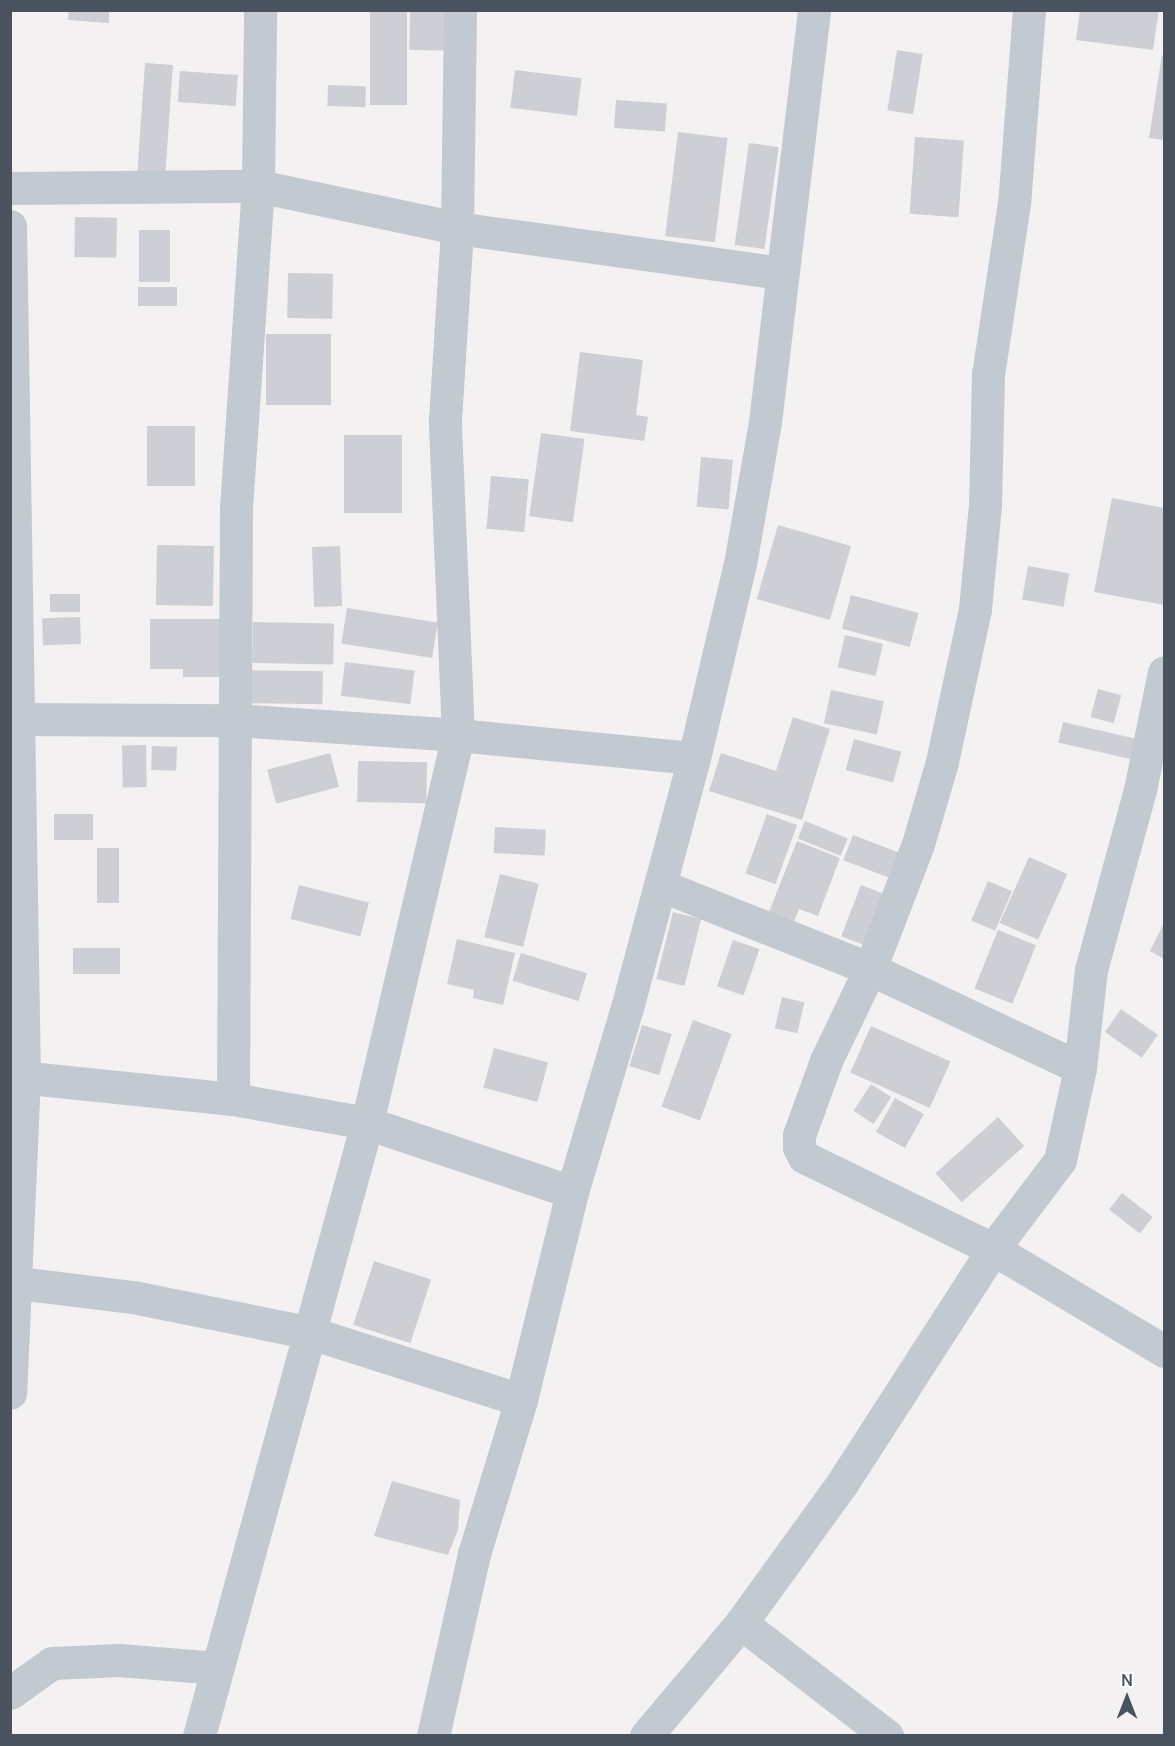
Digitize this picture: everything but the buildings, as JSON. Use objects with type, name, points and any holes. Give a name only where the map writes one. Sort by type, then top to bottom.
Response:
[{"type":"street","points":[[233,1099],[236,508],[258,186],[260,10]]},
{"type":"street","points":[[199,1736],[367,1123],[458,735],[445,420],[457,228],[460,10]]},
{"type":"street","points":[[433,1736],[474,1554],[521,1400],[572,1192],[660,885],[694,758],[740,564],[765,422],[780,273],[814,10]]},
{"type":"street","points":[[1029,10],[1014,203],[988,375],[985,505],[975,609],[942,762],[918,844],[870,969],[826,1061],[799,1135],[799,1147],[804,1157],[993,1250],[1164,1351]]},
{"type":"street","points":[[10,188],[258,186],[457,228],[780,273]]},
{"type":"street","points":[[10,226],[17,1076],[10,1393]]},
{"type":"street","points":[[646,1736],[741,1623],[843,1482],[993,1250],[1060,1160],[1080,1068],[1090,970],[1140,790],[1164,672]]},
{"type":"street","points":[[14,719],[234,720],[458,735],[694,758]]},
{"type":"street","points":[[660,885],[870,969],[1080,1068]]},
{"type":"street","points":[[17,1076],[233,1099],[367,1123],[572,1192]]},
{"type":"street","points":[[12,1282],[133,1297],[311,1332],[521,1400]]},
{"type":"street","points":[[741,1623],[887,1736]]},
{"type":"street","points":[[10,1693],[52,1662],[119,1660],[218,1668]]}]
